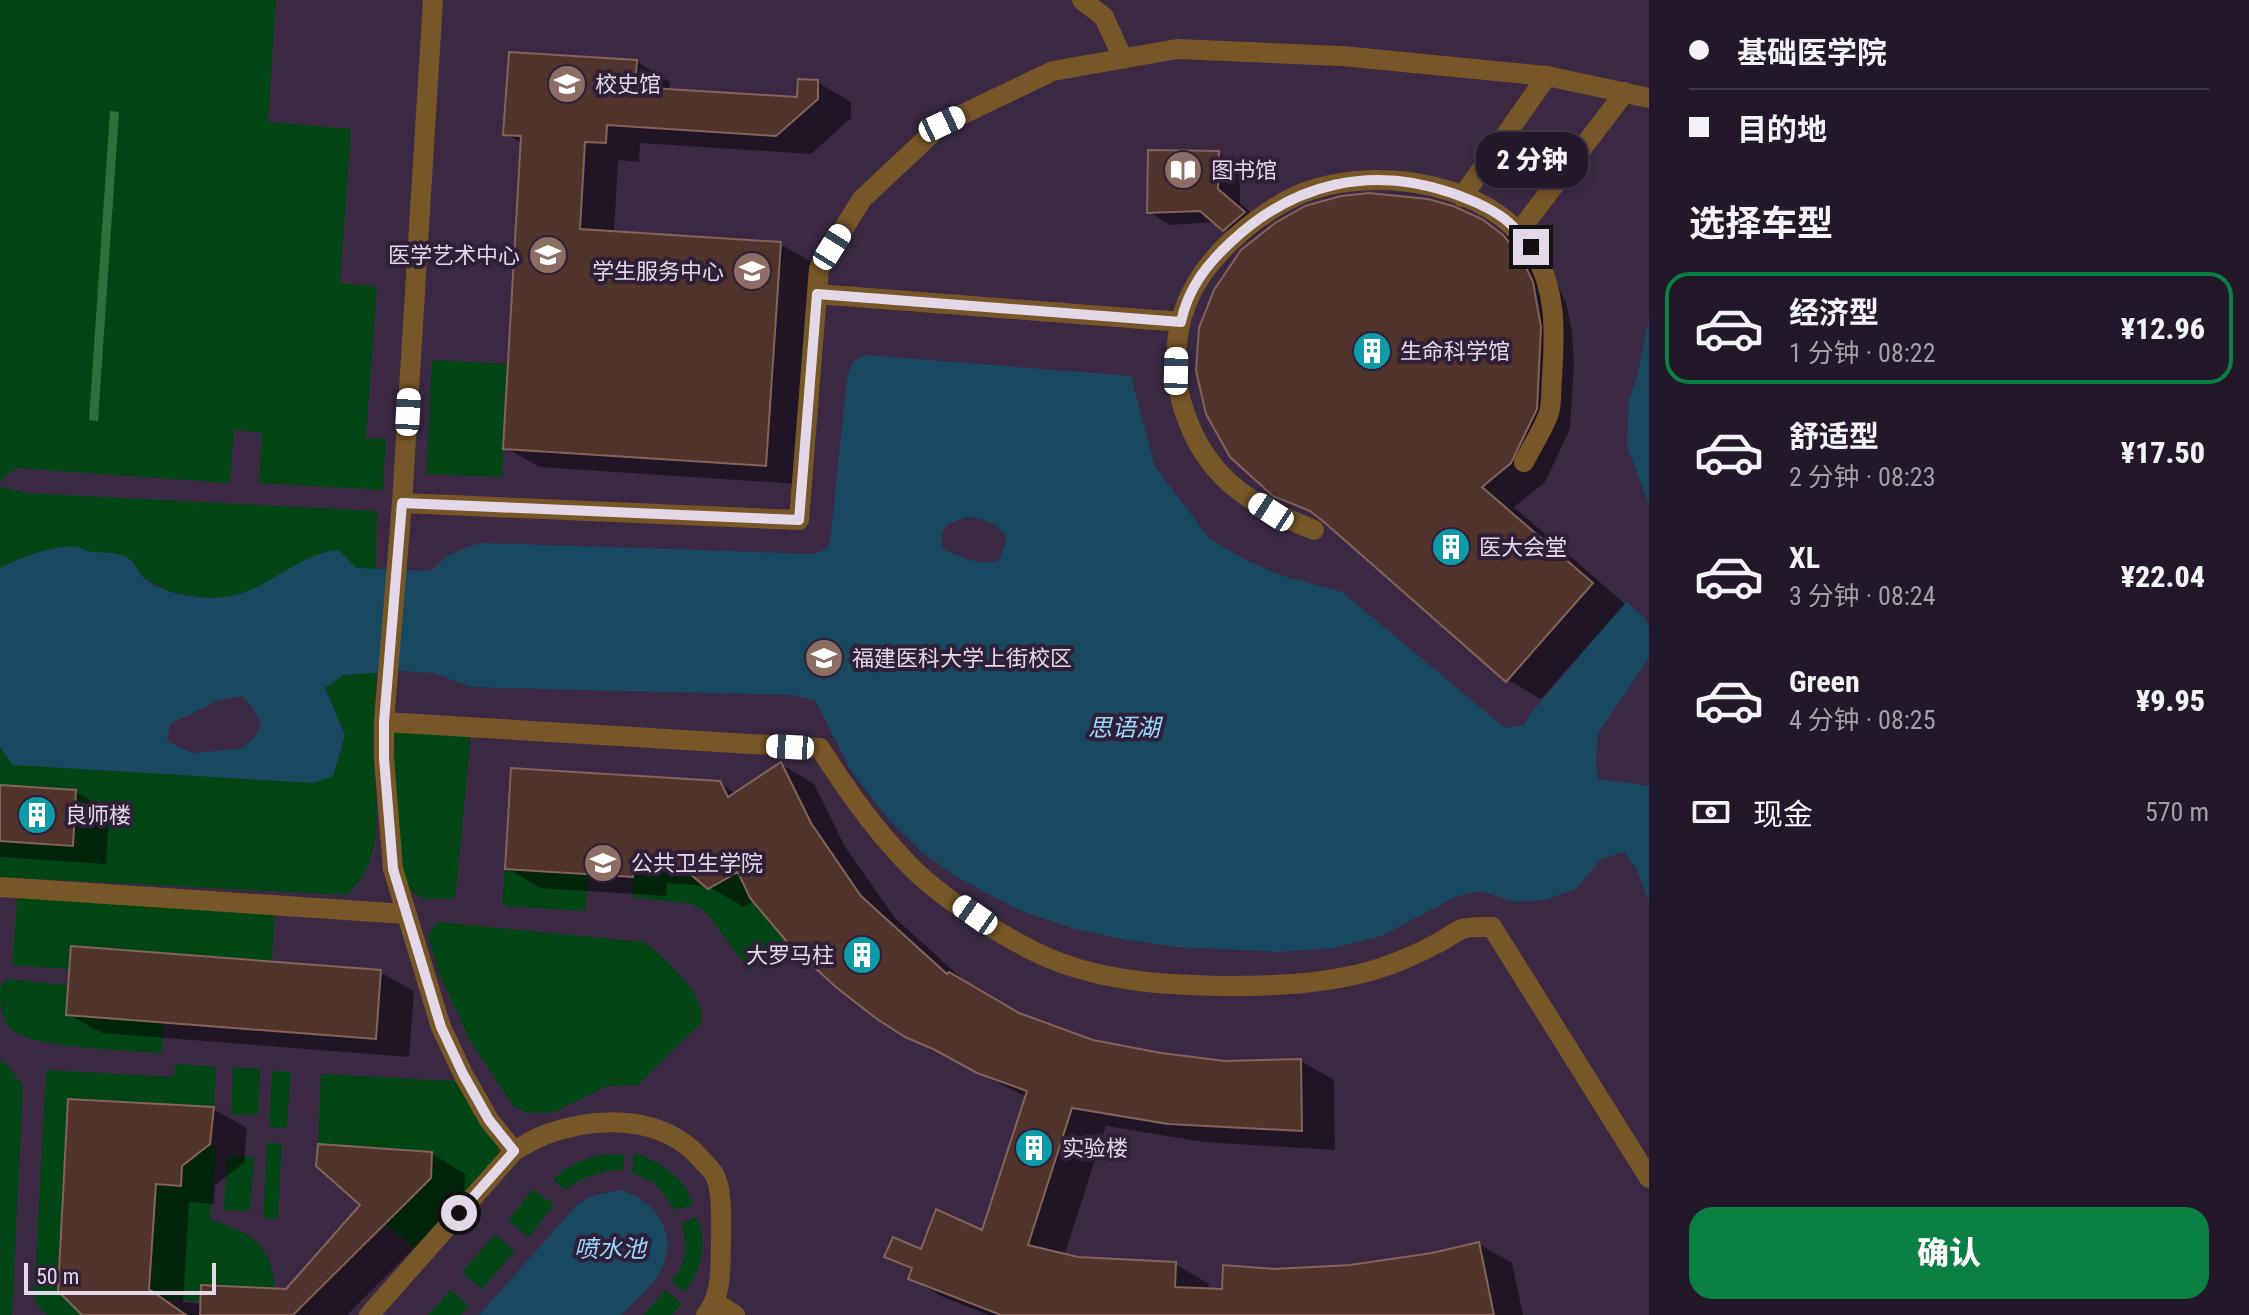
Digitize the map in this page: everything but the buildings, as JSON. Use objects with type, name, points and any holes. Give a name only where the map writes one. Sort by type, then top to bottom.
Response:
[{"type":"street","points":[[433,0],[384,758],[393,869],[441,1027],[489,1120],[514,1151]]},
{"type":"street","points":[[1082,0],[1104,17],[1123,59]]},
{"type":"street","points":[[402,503],[799,520],[819,268],[862,199],[942,124],[1053,71],[1177,49],[1342,56],[1547,76],[1649,98]]},
{"type":"street","points":[[1462,197],[1547,76]]},
{"type":"street","points":[[1518,233],[1625,92]]},
{"type":"street","points":[[1314,530],[1271,512],[1247,497],[1226,482],[1203,453],[1187,419],[1178,387],[1177,353],[1181,322],[1190,291],[1220,252],[1261,217],[1310,191],[1348,181],[1385,180],[1431,186],[1480,203],[1508,221],[1531,247],[1545,273],[1554,323],[1550,411],[1524,462]]},
{"type":"street","points":[[817,294],[1181,322]]},
{"type":"street","points":[[384,722],[820,748],[843,785],[878,829],[914,870],[950,898],[1000,933],[1061,963],[1127,979],[1191,986],[1269,986],[1340,978],[1378,971],[1464,928],[1492,927],[1649,1178]]},
{"type":"street","points":[[0,887],[406,914]]},
{"type":"street","points":[[369,1315],[514,1151],[546,1134],[589,1123],[638,1123],[665,1130],[692,1148],[716,1177],[721,1221],[720,1266],[711,1309],[735,1315]]},
{"type":"shaded area","name":"福建医科大学上街校区","points":[[0,0],[1649,0],[1649,1315],[0,1315]]},
{"type":"green space","points":[[0,0],[276,0],[268,122],[351,129],[340,283],[377,287],[366,438],[386,439],[383,490],[259,483],[262,433],[234,430],[230,483],[16,468],[0,481]],"holes":[[[111,111],[119,113],[98,420],[90,420]]]},
{"type":"green space","points":[[110,111],[119,112],[98,421],[89,420]]},
{"type":"green space","points":[[432,360],[508,364],[502,477],[426,474]]},
{"type":"green space","points":[[0,486],[26,493],[377,511],[376,570],[356,568],[338,550],[308,559],[282,576],[239,596],[208,598],[170,592],[144,578],[131,560],[115,553],[89,552],[76,547],[37,553],[0,568]]},
{"type":"green space","points":[[377,672],[373,738],[374,845],[360,880],[346,895],[0,877],[0,841],[72,846],[76,790],[0,785],[0,747],[2,751],[333,776],[345,735],[325,688],[343,675]]},
{"type":"green space","points":[[389,729],[471,733],[453,898],[424,899],[403,886]]},
{"type":"green space","points":[[634,865],[738,871],[767,918],[785,939],[750,971],[705,911],[692,904],[632,897]]},
{"type":"green space","points":[[505,869],[590,875],[585,911],[506,906],[502,902]]},
{"type":"green space","points":[[18,893],[275,914],[272,961],[72,946],[69,969],[12,965]]},
{"type":"green space","points":[[438,922],[643,942],[662,957],[692,990],[701,1014],[700,1024],[638,1085],[607,1086],[552,1113],[528,1113],[514,1107],[469,1039],[437,968],[428,936]]},
{"type":"green space","points":[[8,979],[68,985],[164,1022],[162,1053],[58,1044],[21,1035],[10,1028],[1,1009],[0,987]]},
{"type":"green space","points":[[0,1061],[9,1066],[23,1087],[12,1315],[0,1315]]},
{"type":"green space","points":[[176,1064],[216,1067],[214,1107],[68,1099],[58,1291],[82,1315],[47,1315],[39,1308],[34,1295],[46,1070],[174,1077]]},
{"type":"green space","points":[[233,1067],[260,1069],[258,1115],[231,1114]]},
{"type":"green space","points":[[272,1071],[291,1072],[287,1128],[269,1127]]},
{"type":"green space","points":[[321,1074],[458,1081],[506,1150],[418,1251],[385,1224],[431,1179],[432,1152],[318,1144]]},
{"type":"green space","points":[[267,1143],[282,1143],[278,1219],[263,1218]]},
{"type":"green space","points":[[210,1144],[216,1146],[210,1220],[236,1229],[256,1242],[269,1261],[275,1288],[202,1285],[201,1301],[164,1299],[149,1289],[156,1184],[181,1186],[182,1166]]},
{"type":"green space","points":[[634,1153],[671,1172],[690,1195],[693,1205],[675,1210],[654,1182],[632,1173]]},
{"type":"green space","points":[[605,1154],[625,1155],[623,1170],[592,1175],[565,1190],[553,1179],[578,1163]]},
{"type":"green space","points":[[227,1156],[254,1157],[250,1211],[224,1210]]},
{"type":"green space","points":[[533,1189],[554,1205],[529,1237],[508,1221]]},
{"type":"green space","points":[[696,1217],[702,1236],[701,1256],[695,1276],[684,1292],[671,1281],[680,1269],[685,1254],[681,1224]]},
{"type":"green space","points":[[495,1234],[515,1251],[482,1289],[462,1272]]},
{"type":"green space","points":[[451,1290],[469,1306],[461,1315],[428,1315]]},
{"type":"green space","points":[[665,1290],[682,1304],[672,1315],[644,1315]]},
{"type":"water","points":[[1649,319],[1649,504],[1627,446],[1629,401]]},
{"type":"water","name":"思语湖","points":[[865,355],[1131,376],[1155,467],[1210,539],[1280,575],[1342,592],[1505,728],[1524,725],[1626,601],[1646,619],[1649,658],[1598,733],[1596,762],[1598,779],[1649,786],[1649,902],[1636,868],[1624,852],[1601,859],[1576,889],[1545,900],[1516,902],[1480,891],[1455,897],[1382,936],[1333,948],[1280,952],[1178,947],[1075,929],[1021,911],[957,877],[922,852],[890,821],[851,771],[815,700],[793,695],[471,687],[434,673],[401,671],[343,675],[325,688],[345,735],[333,776],[313,783],[13,765],[0,747],[0,568],[8,564],[67,547],[112,553],[125,557],[144,578],[158,587],[183,595],[208,598],[245,592],[305,560],[338,550],[356,568],[431,571],[454,553],[482,543],[814,554],[830,543],[847,379],[852,363]],"holes":[[[967,517],[990,523],[1007,538],[999,560],[977,562],[942,548],[942,534],[948,524]],[[242,696],[261,723],[254,739],[239,749],[192,753],[167,741],[170,724],[219,700]]]},
{"type":"water","name":"喷水池","points":[[619,1190],[652,1208],[665,1229],[667,1240],[667,1253],[659,1273],[622,1315],[479,1315],[576,1206],[592,1196]]},
{"type":"place","name":"校史馆","points":[[567,84]]},
{"type":"place","name":"图书馆","points":[[1183,170]]},
{"type":"place","name":"医学艺术中心","points":[[548,255]]},
{"type":"place","name":"学生服务中心","points":[[752,271]]},
{"type":"place","name":"生命科学馆","points":[[1372,351]]},
{"type":"place","name":"医大会堂","points":[[1451,547]]},
{"type":"place","name":"福建医科大学上街校区","points":[[824,658]]},
{"type":"place","name":"良师楼","points":[[37,815]]},
{"type":"place","name":"公共卫生学院","points":[[603,863]]},
{"type":"place","name":"大罗马柱","points":[[862,955]]},
{"type":"place","name":"实验楼","points":[[1034,1148]]},
{"type":"route","points":[[459,1213],[514,1151],[489,1120],[441,1027],[393,869],[384,722],[402,503],[799,520],[817,294],[1181,322],[1184,306],[1197,280],[1240,234],[1284,202],[1348,181],[1385,180],[1431,186],[1480,203],[1508,221],[1531,247]]}]
